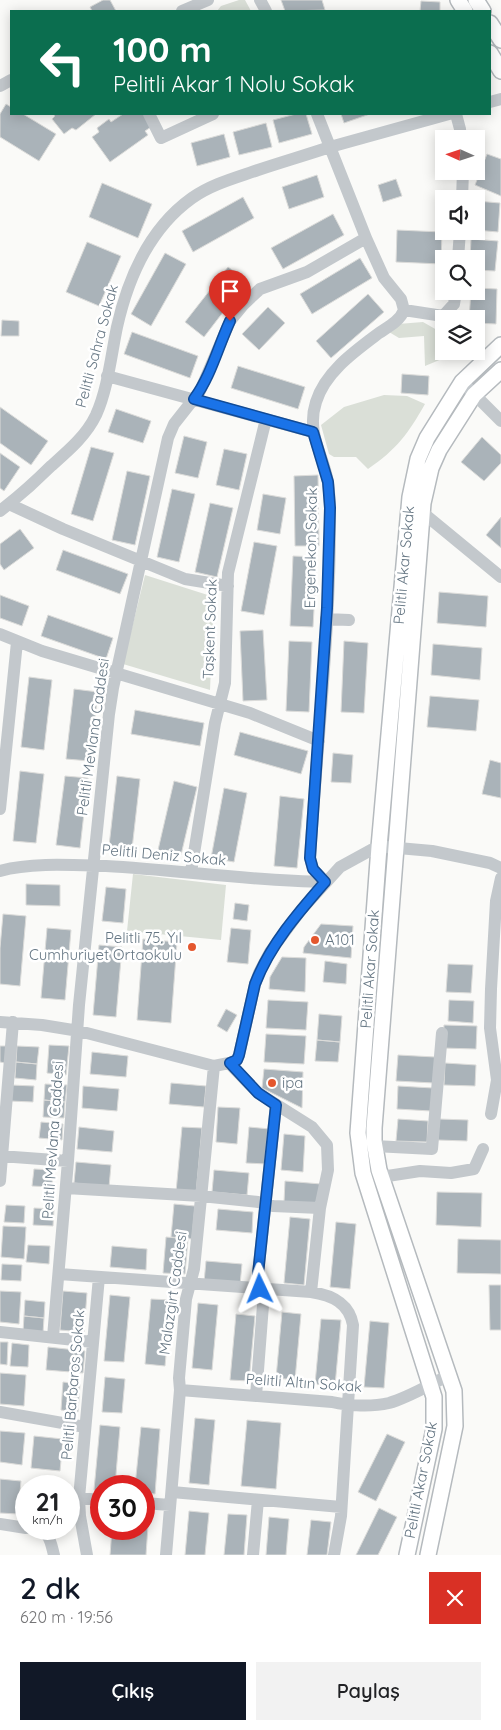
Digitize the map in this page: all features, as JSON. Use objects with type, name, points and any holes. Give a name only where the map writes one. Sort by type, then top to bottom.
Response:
[{"type":"main road","points":[[491,55],[501,71]]},
{"type":"main road","name":"Pelitli Akar Sokak","points":[[485,353],[501,345]]},
{"type":"main road","name":"Pelitli Akar Sokak","points":[[407,1555],[434,1429],[434,1397],[363,1173],[358,1133],[379,848],[410,497],[422,449],[427,438],[476,360]]},
{"type":"main road","name":"Pelitli Akar Sokak","points":[[428,1555],[456,1426],[454,1392],[450,1375],[381,1178],[374,1146],[374,1128],[422,512],[428,479],[434,461],[474,395],[501,370]]},
{"type":"street","points":[[184,10],[204,1]]},
{"type":"street","points":[[150,115],[161,138],[211,115]]},
{"type":"street","points":[[317,115],[366,238],[384,278],[401,299],[404,310],[435,315]]},
{"type":"street","name":"Pelitli Sahra Sokak","points":[[5,508],[79,441],[95,417],[107,376],[118,325],[134,274],[143,254],[158,232],[180,208],[212,186],[330,147],[444,115]]},
{"type":"street","points":[[456,115],[460,130]]},
{"type":"street","name":"Pelitli Mevlana Caddesi","points":[[53,1337],[77,1031],[109,714],[116,673],[168,438],[174,424],[200,391],[230,321],[244,304],[260,289],[306,272],[366,238]]},
{"type":"street","name":"Ergenekon Sokak","points":[[325,882],[313,869],[310,858],[326,619],[330,508],[328,482],[312,423],[316,401],[330,376],[359,348],[396,321],[404,310]]},
{"type":"street","points":[[107,376],[313,432]]},
{"type":"street","points":[[462,382],[501,421]]},
{"type":"street","name":"Taşkent Sokak","points":[[191,872],[215,723],[226,683],[228,573],[266,419]]},
{"type":"street","points":[[5,508],[63,529],[185,579],[228,586]]},
{"type":"street","points":[[422,512],[501,577]]},
{"type":"street","points":[[326,619],[349,620]]},
{"type":"street","points":[[0,634],[17,642],[250,713],[319,741]]},
{"type":"street","points":[[0,809],[1,784],[17,642]]},
{"type":"street","points":[[0,1022],[42,1024],[77,1031],[214,1066],[230,1063],[237,1060],[239,1055],[255,984],[270,952],[296,917],[340,867],[371,850],[397,848],[432,851],[490,863],[501,868]]},
{"type":"street","name":"Pelitli Deniz Sokak","points":[[0,871],[8,868],[28,866],[74,864],[191,872],[259,880],[325,882]]},
{"type":"street","points":[[491,1114],[499,1088],[490,1028],[496,902],[501,878]]},
{"type":"street","points":[[0,1181],[13,1022]]},
{"type":"street","points":[[374,1146],[432,1149],[442,1033]]},
{"type":"street","points":[[230,1063],[258,1093],[312,1127],[327,1145],[328,1170],[320,1208],[311,1292]]},
{"type":"street","name":"Malazgirt Caddesi","points":[[166,1555],[180,1390],[178,1378],[186,1300],[194,1269],[214,1066]]},
{"type":"street","points":[[256,1396],[263,1305],[258,1274],[276,1105]]},
{"type":"street","points":[[381,1178],[420,1171],[451,1172],[474,1169],[483,1149]]},
{"type":"street","points":[[1,1157],[68,1161]]},
{"type":"street","points":[[66,1188],[201,1196],[273,1206],[320,1208]]},
{"type":"street","points":[[59,1274],[190,1285],[311,1292],[323,1294],[343,1305],[351,1314],[352,1333],[341,1507],[334,1555]]},
{"type":"street","name":"Pelitli Barbaros Sokak","points":[[80,1488],[99,1277]]},
{"type":"street","points":[[0,1332],[93,1342]]},
{"type":"street","name":"Pelitli Altın Sokak","points":[[180,1390],[332,1402],[346,1405],[388,1403],[450,1375]]},
{"type":"street","points":[[0,1412],[86,1427]]},
{"type":"street","points":[[172,1492],[341,1507]]},
{"type":"street","points":[[253,1555],[258,1500]]},
{"type":"street","points":[[155,1504],[170,1506]]},
{"type":"street","name":"Pelitli Barbaros Sokak","points":[[80,1516],[87,1555]]},
{"type":"street","points":[[0,1524],[15,1526]]},
{"type":"street","points":[[50,1540],[54,1555]]},
{"type":"shaded area","points":[[245,0],[250,10],[218,10],[221,6]]},
{"type":"shaded area","points":[[423,322],[435,329],[435,360],[439,360],[425,366],[424,336],[399,338],[389,332],[398,324]]},
{"type":"shaded area","points":[[384,395],[407,396],[425,404],[413,424],[394,448],[368,469],[356,457],[334,457],[329,454],[321,425],[344,407]]},
{"type":"shaded area","points":[[145,575],[214,597],[210,690],[123,664]]},
{"type":"shaded area","points":[[133,874],[226,885],[221,940],[127,931]]},
{"type":"building","points":[[103,0],[110,0],[115,10],[92,10],[90,7]]},
{"type":"building","points":[[281,0],[322,0],[325,10],[285,10]]},
{"type":"building","points":[[421,1],[440,2],[440,10],[420,10]]},
{"type":"building","points":[[6,104],[10,106],[10,115],[25,115],[56,134],[39,161],[0,137],[0,114]]},
{"type":"building","points":[[95,115],[76,130],[72,128],[64,134],[52,119],[55,116]]},
{"type":"building","points":[[122,115],[146,115],[154,125],[145,131],[148,135],[110,162],[92,137],[99,132],[97,128],[109,119],[111,122]]},
{"type":"building","points":[[292,115],[306,115],[312,134],[279,143],[273,120]]},
{"type":"building","points":[[341,115],[367,115],[344,123]]},
{"type":"building","points":[[266,123],[272,147],[239,155],[233,132]]},
{"type":"building","points":[[224,134],[230,157],[197,166],[191,143]]},
{"type":"building","points":[[487,154],[501,159],[501,196],[475,185],[477,180],[485,180],[485,159]]},
{"type":"building","points":[[317,175],[324,197],[289,209],[282,187]]},
{"type":"building","points":[[396,179],[402,196],[383,202],[378,185]]},
{"type":"building","points":[[102,183],[152,204],[138,238],[89,217]]},
{"type":"building","points":[[243,197],[254,218],[193,252],[182,231]]},
{"type":"building","points":[[485,202],[500,203],[498,232],[485,231]]},
{"type":"building","points":[[333,214],[344,235],[283,269],[271,248]]},
{"type":"building","points":[[397,230],[435,232],[435,240],[442,240],[441,250],[435,250],[435,264],[396,262]]},
{"type":"building","points":[[471,240],[498,241],[495,271],[485,270],[485,250],[470,250]]},
{"type":"building","points":[[87,242],[121,256],[99,306],[66,292]]},
{"type":"building","points":[[165,253],[186,264],[151,326],[131,314]]},
{"type":"building","points":[[360,258],[372,278],[312,314],[300,294]]},
{"type":"building","points":[[228,267],[247,281],[204,337],[185,322]]},
{"type":"building","points":[[485,288],[497,289],[496,324],[485,323],[485,310],[470,310],[470,300],[485,300]]},
{"type":"building","points":[[368,294],[384,312],[331,358],[316,341]]},
{"type":"building","points":[[268,307],[285,323],[259,350],[242,334]]},
{"type":"building","points":[[2,320],[19,321],[19,336],[1,336]]},
{"type":"building","points":[[132,332],[198,356],[190,378],[124,354]]},
{"type":"building","points":[[238,366],[305,387],[298,409],[231,388]]},
{"type":"building","points":[[402,374],[429,376],[428,395],[401,393]]},
{"type":"building","points":[[0,407],[48,441],[31,465],[0,443]]},
{"type":"building","points":[[116,409],[151,421],[143,443],[108,432]]},
{"type":"building","points":[[184,436],[207,442],[198,478],[175,473]]},
{"type":"building","points":[[482,437],[501,455],[501,463],[484,481],[461,462]]},
{"type":"building","points":[[91,447],[114,453],[93,521],[71,514]]},
{"type":"building","points":[[224,449],[247,454],[239,490],[216,485]]},
{"type":"building","points":[[0,453],[20,467],[4,491],[0,488]]},
{"type":"building","points":[[127,471],[150,476],[135,545],[112,540]]},
{"type":"building","points":[[318,475],[319,546],[295,546],[294,476]]},
{"type":"building","points":[[172,489],[195,494],[179,562],[157,557]]},
{"type":"building","points":[[263,494],[286,498],[280,534],[257,530]]},
{"type":"building","points":[[210,503],[233,508],[217,577],[195,572]]},
{"type":"building","points":[[501,517],[501,548],[486,535]]},
{"type":"building","points":[[20,529],[34,548],[4,570],[0,564],[0,544]]},
{"type":"building","points":[[254,542],[277,546],[264,615],[241,611]]},
{"type":"building","points":[[63,550],[128,574],[120,594],[56,570]]},
{"type":"building","points":[[293,556],[317,557],[313,627],[290,626]]},
{"type":"building","points":[[439,592],[488,596],[486,627],[437,623]]},
{"type":"building","points":[[0,595],[29,606],[22,626],[0,618]]},
{"type":"building","points":[[48,615],[113,638],[106,659],[41,636]]},
{"type":"building","points":[[263,630],[267,700],[243,701],[240,631]]},
{"type":"building","points":[[289,641],[312,642],[309,712],[286,711]]},
{"type":"building","points":[[344,641],[368,643],[364,713],[341,712]]},
{"type":"building","points":[[433,644],[482,648],[480,680],[431,675]]},
{"type":"building","points":[[29,677],[52,680],[44,750],[21,747]]},
{"type":"building","points":[[74,689],[98,692],[90,761],[66,759]]},
{"type":"building","points":[[430,696],[479,700],[476,731],[427,727]]},
{"type":"building","points":[[135,710],[204,723],[200,746],[131,734]]},
{"type":"building","points":[[240,732],[308,751],[301,774],[234,755]]},
{"type":"building","points":[[333,753],[353,755],[351,783],[331,782]]},
{"type":"building","points":[[490,760],[501,763],[501,798],[482,794]]},
{"type":"building","points":[[20,771],[44,774],[36,843],[13,841]]},
{"type":"building","points":[[65,776],[88,778],[80,848],[56,845]]},
{"type":"building","points":[[117,776],[140,779],[132,849],[109,846]]},
{"type":"building","points":[[174,781],[197,787],[181,855],[158,850]]},
{"type":"building","points":[[224,788],[247,793],[234,862],[211,858]]},
{"type":"building","points":[[280,796],[304,799],[297,868],[274,866]]},
{"type":"building","points":[[26,884],[60,885],[60,906],[26,905]]},
{"type":"building","points":[[106,887],[126,889],[123,923],[102,921]]},
{"type":"building","points":[[235,903],[249,905],[247,921],[233,919]]},
{"type":"building","points":[[3,914],[26,916],[20,986],[0,984],[0,948]]},
{"type":"building","points":[[321,924],[353,926],[351,958],[303,953],[304,947]]},
{"type":"building","points":[[47,928],[71,930],[65,1000],[41,998]]},
{"type":"building","points":[[231,928],[251,930],[248,964],[227,962]]},
{"type":"building","name":"Pelitli 75. Yıl Cumhuriyet Ortaokulu","points":[[143,939],[177,942],[171,1023],[137,1020]]},
{"type":"building","points":[[99,945],[122,947],[116,1017],[93,1015]]},
{"type":"building","points":[[282,957],[306,958],[305,992],[269,989],[270,977]]},
{"type":"building","points":[[325,961],[347,964],[346,984],[323,982]]},
{"type":"building","points":[[448,964],[473,965],[471,993],[446,992]]},
{"type":"building","points":[[268,1000],[308,1002],[306,1030],[266,1028]]},
{"type":"building","points":[[449,1000],[474,1001],[473,1023],[448,1021]]},
{"type":"building","points":[[226,1009],[237,1015],[227,1032],[217,1026]]},
{"type":"building","points":[[319,1014],[342,1016],[340,1042],[317,1040]]},
{"type":"building","points":[[444,1025],[477,1026],[476,1049],[443,1048]]},
{"type":"building","points":[[266,1034],[306,1036],[304,1064],[264,1062]]},
{"type":"building","points":[[317,1040],[340,1042],[338,1062],[315,1061]]},
{"type":"building","points":[[49,1045],[69,1046],[66,1075],[47,1073]]},
{"type":"building","points":[[0,1046],[6,1046],[5,1063],[0,1062]]},
{"type":"building","points":[[17,1046],[39,1047],[37,1064],[16,1062]]},
{"type":"building","points":[[92,1052],[128,1056],[126,1077],[90,1074]]},
{"type":"building","points":[[398,1055],[435,1057],[434,1083],[396,1081]]},
{"type":"building","points":[[16,1062],[37,1064],[36,1080],[15,1078]]},
{"type":"building","points":[[445,1063],[476,1065],[475,1086],[444,1085]]},
{"type":"building","points":[[264,1069],[303,1072],[302,1108],[262,1088]]},
{"type":"building","points":[[171,1083],[206,1086],[204,1107],[169,1104]]},
{"type":"building","points":[[45,1084],[67,1085],[65,1102],[44,1100]]},
{"type":"building","points":[[11,1085],[34,1086],[33,1102],[10,1101]]},
{"type":"building","points":[[83,1086],[119,1089],[117,1111],[82,1108]]},
{"type":"building","points":[[398,1086],[433,1088],[431,1111],[397,1109]]},
{"type":"building","points":[[44,1100],[65,1102],[64,1118],[43,1117]]},
{"type":"building","points":[[218,1107],[240,1108],[237,1144],[216,1142]]},
{"type":"building","points":[[398,1119],[428,1121],[427,1142],[396,1141]]},
{"type":"building","points":[[439,1119],[468,1120],[467,1141],[438,1140]]},
{"type":"building","points":[[41,1122],[63,1124],[62,1140],[39,1138]]},
{"type":"building","points":[[79,1127],[114,1131],[112,1152],[77,1149]]},
{"type":"building","points":[[182,1127],[202,1128],[196,1194],[176,1192]]},
{"type":"building","points":[[249,1127],[270,1129],[267,1164],[246,1163]]},
{"type":"building","points":[[284,1134],[305,1136],[303,1172],[281,1170]]},
{"type":"building","points":[[76,1162],[111,1165],[109,1187],[74,1183]]},
{"type":"building","points":[[34,1169],[53,1170],[52,1187],[32,1186]]},
{"type":"building","points":[[214,1170],[249,1173],[247,1195],[212,1192]]},
{"type":"building","points":[[285,1181],[321,1184],[319,1205],[284,1202]]},
{"type":"building","points":[[437,1192],[482,1193],[481,1227],[436,1225]]},
{"type":"building","points":[[174,1204],[195,1206],[192,1239],[171,1237]]},
{"type":"building","points":[[6,1205],[25,1206],[24,1223],[4,1222]]},
{"type":"building","points":[[34,1208],[54,1209],[53,1226],[33,1225]]},
{"type":"building","points":[[218,1209],[253,1212],[252,1233],[216,1230]]},
{"type":"building","points":[[290,1217],[310,1219],[304,1285],[284,1283]]},
{"type":"building","points":[[336,1222],[356,1224],[350,1289],[330,1287]]},
{"type":"building","points":[[3,1226],[26,1227],[24,1259],[1,1257]]},
{"type":"building","points":[[166,1237],[188,1239],[185,1274],[163,1273]]},
{"type":"building","points":[[458,1239],[501,1240],[501,1274],[457,1273]]},
{"type":"building","points":[[28,1245],[50,1246],[49,1264],[26,1262]]},
{"type":"building","points":[[112,1246],[147,1249],[146,1270],[110,1267]]},
{"type":"building","points":[[206,1261],[242,1264],[240,1285],[204,1282]]},
{"type":"building","points":[[2,1264],[22,1265],[21,1281],[1,1280]]},
{"type":"building","points":[[489,1285],[501,1285],[501,1330],[490,1330]]},
{"type":"building","points":[[0,1291],[21,1292],[19,1324],[0,1322]]},
{"type":"building","points":[[63,1291],[87,1293],[84,1332],[60,1330]]},
{"type":"building","points":[[110,1295],[130,1297],[124,1362],[104,1361]]},
{"type":"building","points":[[151,1299],[171,1300],[165,1366],[145,1364]]},
{"type":"building","points":[[25,1300],[45,1302],[44,1318],[24,1316]]},
{"type":"building","points":[[198,1303],[218,1305],[212,1370],[192,1368]]},
{"type":"building","points":[[282,1312],[301,1314],[295,1380],[276,1378]]},
{"type":"building","points":[[236,1314],[255,1316],[249,1381],[230,1380]]},
{"type":"building","points":[[24,1316],[44,1318],[43,1333],[23,1332]]},
{"type":"building","points":[[321,1319],[341,1320],[335,1386],[315,1384]]},
{"type":"building","points":[[370,1321],[389,1323],[384,1388],[364,1387]]},
{"type":"building","points":[[0,1342],[8,1342],[7,1365],[0,1364]]},
{"type":"building","points":[[12,1343],[29,1345],[28,1367],[10,1366]]},
{"type":"building","points":[[48,1347],[85,1351],[83,1373],[46,1370]]},
{"type":"building","points":[[0,1373],[26,1375],[24,1406],[0,1404]]},
{"type":"building","points":[[105,1377],[125,1379],[122,1413],[102,1412]]},
{"type":"building","points":[[63,1382],[80,1384],[78,1412],[61,1410]]},
{"type":"building","points":[[195,1418],[215,1420],[209,1485],[189,1483]]},
{"type":"building","points":[[247,1420],[281,1423],[276,1489],[241,1486]]},
{"type":"building","points":[[100,1425],[120,1427],[116,1475],[95,1475]]},
{"type":"building","points":[[141,1427],[160,1429],[155,1494],[155,1475],[136,1475]]},
{"type":"building","points":[[0,1431],[25,1433],[22,1465],[0,1462]]},
{"type":"building","points":[[387,1434],[405,1442],[376,1501],[358,1492]]},
{"type":"building","points":[[34,1436],[63,1439],[60,1471],[31,1468]]},
{"type":"building","points":[[0,1479],[15,1480],[15,1514],[0,1513]]},
{"type":"building","points":[[379,1508],[397,1517],[378,1555],[356,1555]]},
{"type":"building","points":[[189,1511],[209,1513],[205,1555],[185,1555]]},
{"type":"building","points":[[228,1514],[247,1515],[244,1555],[224,1555]]},
{"type":"building","points":[[269,1517],[289,1519],[286,1555],[266,1555]]},
{"type":"building","points":[[311,1520],[331,1522],[327,1555],[307,1555]]},
{"type":"building","points":[[111,1540],[147,1540],[146,1555],[110,1555]]},
{"type":"place","name":"A101","points":[[315,940]]},
{"type":"place","name":"Pelitli 75. Yıl Cumhuriyet Ortaokulu","points":[[192,947]]},
{"type":"place","name":"ipa","points":[[272,1083]]},
{"type":"route","points":[[230,321],[200,391],[194,399],[313,432],[328,482],[330,508],[327,608],[310,858],[313,869],[325,882],[301,910],[270,952],[255,984],[239,1055],[237,1060],[230,1063],[258,1093],[276,1105],[258,1274],[260,1289]]}]
